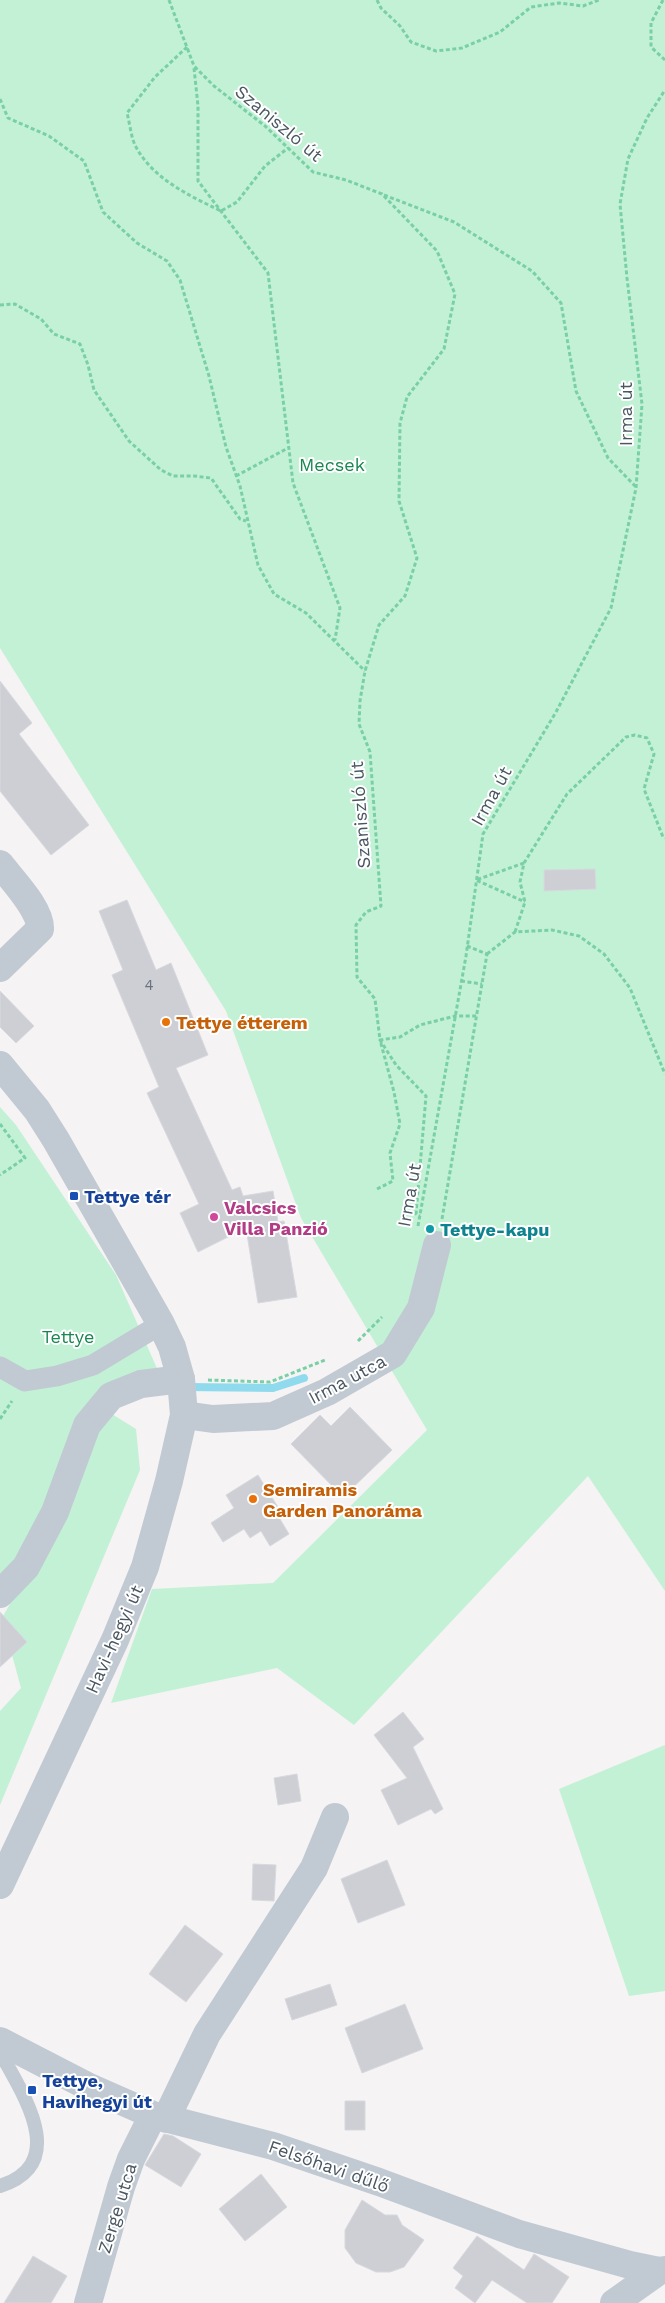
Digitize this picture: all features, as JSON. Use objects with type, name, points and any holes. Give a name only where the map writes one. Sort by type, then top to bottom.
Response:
[{"type":"street","points":[[0,864],[28,901],[40,921],[40,929],[0,968]]},
{"type":"street","points":[[0,1065],[37,1110],[56,1140],[161,1324],[172,1347],[172,1380],[141,1384],[110,1396],[87,1424],[55,1512],[26,1568],[0,1594]]},
{"type":"street","name":"Irma utca","points":[[184,1415],[213,1419],[273,1416],[328,1392],[393,1354],[422,1308],[427,1239]]},
{"type":"street","points":[[0,1368],[25,1381],[57,1376],[92,1365],[161,1324]]},
{"type":"street","name":"Havi-hegyi út","points":[[0,1885],[116,1640],[145,1567],[169,1481],[184,1415],[172,1380]]},
{"type":"street","name":"Zerge utca","points":[[88,2303],[121,2187],[132,2159],[160,2117],[207,2034],[314,1868],[335,1817]]},
{"type":"street","name":"Felsőhavi dűlő","points":[[0,2042],[88,2086],[160,2117],[273,2146],[379,2182],[519,2234],[630,2265],[662,2270]]},
{"type":"street","points":[[614,2303],[662,2270]]},
{"type":"lane","points":[[0,2052],[34,2115],[37,2153],[30,2167],[15,2181],[0,2186]]},
{"type":"path","name":"Szaniszló út","points":[[169,0],[194,66],[214,86],[265,126],[313,172],[346,180],[382,194],[437,251],[455,294],[444,350],[407,397],[400,423],[399,500],[417,558],[404,596],[379,624],[366,670],[360,701],[359,724],[370,752],[381,906],[366,912],[356,925],[357,977],[375,999],[380,1040],[396,1065],[426,1096],[416,1214],[420,1216]]},
{"type":"path","points":[[377,0],[381,8],[400,26],[410,42],[436,50],[462,48],[500,32],[531,7],[559,3],[583,6],[599,0]]},
{"type":"path","points":[[663,0],[651,23],[651,47],[665,60]]},
{"type":"path","points":[[187,47],[155,77],[127,113],[135,147],[154,170],[185,194],[221,211]]},
{"type":"path","points":[[194,66],[198,106],[198,181],[268,273],[288,448],[294,483],[340,608],[335,640]]},
{"type":"path","name":"Irma út","points":[[427,1239],[420,1216],[467,946],[483,834],[556,712],[611,608],[636,488],[642,404],[620,204],[628,158],[647,118],[665,90]]},
{"type":"path","points":[[0,99],[8,118],[49,136],[84,161],[103,212],[137,243],[167,261],[180,280],[209,376],[258,565],[274,594],[306,613],[366,670]]},
{"type":"path","points":[[221,211],[237,202],[265,166],[288,148]]},
{"type":"path","points":[[382,194],[454,222],[532,271],[555,297],[560,304],[576,391],[608,458],[636,488]]},
{"type":"path","points":[[0,305],[15,304],[41,319],[54,334],[80,344],[88,365],[94,390],[129,441],[161,470],[173,476],[211,478],[240,518],[247,521]]},
{"type":"path","points":[[236,476],[288,448]]},
{"type":"path","points":[[467,946],[488,954],[515,932],[525,902],[520,882],[524,862],[567,794],[626,737],[635,735],[647,738],[654,754],[644,789],[665,838]]},
{"type":"path","points":[[476,880],[524,862]]},
{"type":"path","points":[[476,880],[525,902]]},
{"type":"path","points":[[515,932],[552,930],[579,936],[604,954],[630,988],[665,1074]]},
{"type":"path","name":"Irma út","points":[[427,1239],[477,1016],[488,954]]},
{"type":"path","points":[[461,981],[482,984]]},
{"type":"path","points":[[377,1189],[393,1181],[390,1153],[400,1124],[394,1092],[380,1040],[400,1036],[420,1024],[455,1016],[477,1016]]},
{"type":"path","points":[[0,1124],[25,1158],[0,1175]]},
{"type":"path","points":[[355,1344],[386,1314]]},
{"type":"path","points":[[172,1380],[270,1382],[332,1357]]},
{"type":"green space","name":"Mecsek","points":[[0,0],[665,0],[665,1591],[588,1476],[354,1725],[277,1668],[111,1703],[152,1589],[273,1583],[427,1430],[301,1218],[226,1011],[0,648]]},
{"type":"green space","name":"Tettye","points":[[0,1107],[16,1125],[116,1275],[159,1373],[89,1402],[23,1554],[0,1578]]},
{"type":"green space","points":[[107,1411],[136,1429],[140,1470],[0,1805],[0,1711],[21,1688],[2,1618],[80,1480]]},
{"type":"green space","points":[[665,1745],[665,1991],[629,1996],[559,1789]]},
{"type":"building","points":[[0,681],[32,723],[19,734],[89,825],[51,855],[0,791]]},
{"type":"building","points":[[595,869],[596,889],[544,891],[544,870]]},
{"type":"building","points":[[127,900],[156,970],[171,963],[208,1055],[176,1068],[232,1190],[240,1187],[243,1196],[273,1191],[278,1222],[284,1221],[297,1297],[258,1303],[246,1228],[198,1252],[180,1213],[199,1204],[147,1093],[159,1087],[112,975],[123,970],[99,911]]},
{"type":"building","points":[[0,991],[34,1026],[16,1043],[0,1027]]},
{"type":"building","points":[[350,1407],[392,1450],[343,1497],[291,1444],[320,1415],[331,1426]]},
{"type":"building","points":[[258,1475],[281,1512],[277,1514],[289,1534],[270,1546],[261,1531],[250,1538],[244,1529],[223,1542],[211,1523],[234,1508],[226,1495]]},
{"type":"building","points":[[0,1612],[27,1642],[0,1667]]},
{"type":"building","points":[[403,1712],[424,1739],[413,1747],[443,1809],[435,1814],[431,1809],[398,1825],[381,1790],[407,1778],[374,1735]]},
{"type":"building","points":[[297,1774],[301,1801],[278,1805],[274,1778]]},
{"type":"building","points":[[387,1860],[405,1905],[358,1923],[341,1879]]},
{"type":"building","points":[[253,1864],[276,1865],[274,1901],[252,1900]]},
{"type":"building","points":[[185,1925],[223,1954],[186,2002],[149,1974]]},
{"type":"building","points":[[330,1984],[337,2005],[292,2020],[285,1999]]},
{"type":"building","points":[[405,2004],[423,2049],[362,2073],[345,2028]]},
{"type":"building","points":[[345,2101],[365,2101],[365,2130],[345,2130]]},
{"type":"building","points":[[164,2134],[173,2136],[201,2154],[181,2187],[145,2165]]},
{"type":"building","points":[[261,2174],[287,2207],[245,2241],[219,2209]]},
{"type":"building","points":[[362,2200],[385,2215],[397,2215],[402,2225],[424,2240],[404,2267],[390,2272],[376,2272],[356,2263],[345,2248],[345,2230]]},
{"type":"building","points":[[477,2236],[524,2270],[534,2254],[569,2277],[552,2303],[527,2303],[492,2280],[475,2303],[455,2288],[463,2276],[453,2268]]},
{"type":"building","points":[[33,2256],[67,2276],[51,2303],[4,2303]]},
{"type":"waterway","points":[[185,1387],[273,1388],[304,1378]]},
{"type":"place","name":"Tettye étterem","points":[[166,1022]]},
{"type":"place","name":"Tettye tér","points":[[74,1196]]},
{"type":"place","name":"Valcsics Villa Panzió","points":[[214,1217]]},
{"type":"place","name":"Tettye-kapu","points":[[430,1229]]},
{"type":"place","name":"Semiramis Garden Panoráma","points":[[253,1499]]},
{"type":"place","name":"Tettye, Havihegyi út","points":[[32,2090]]}]
